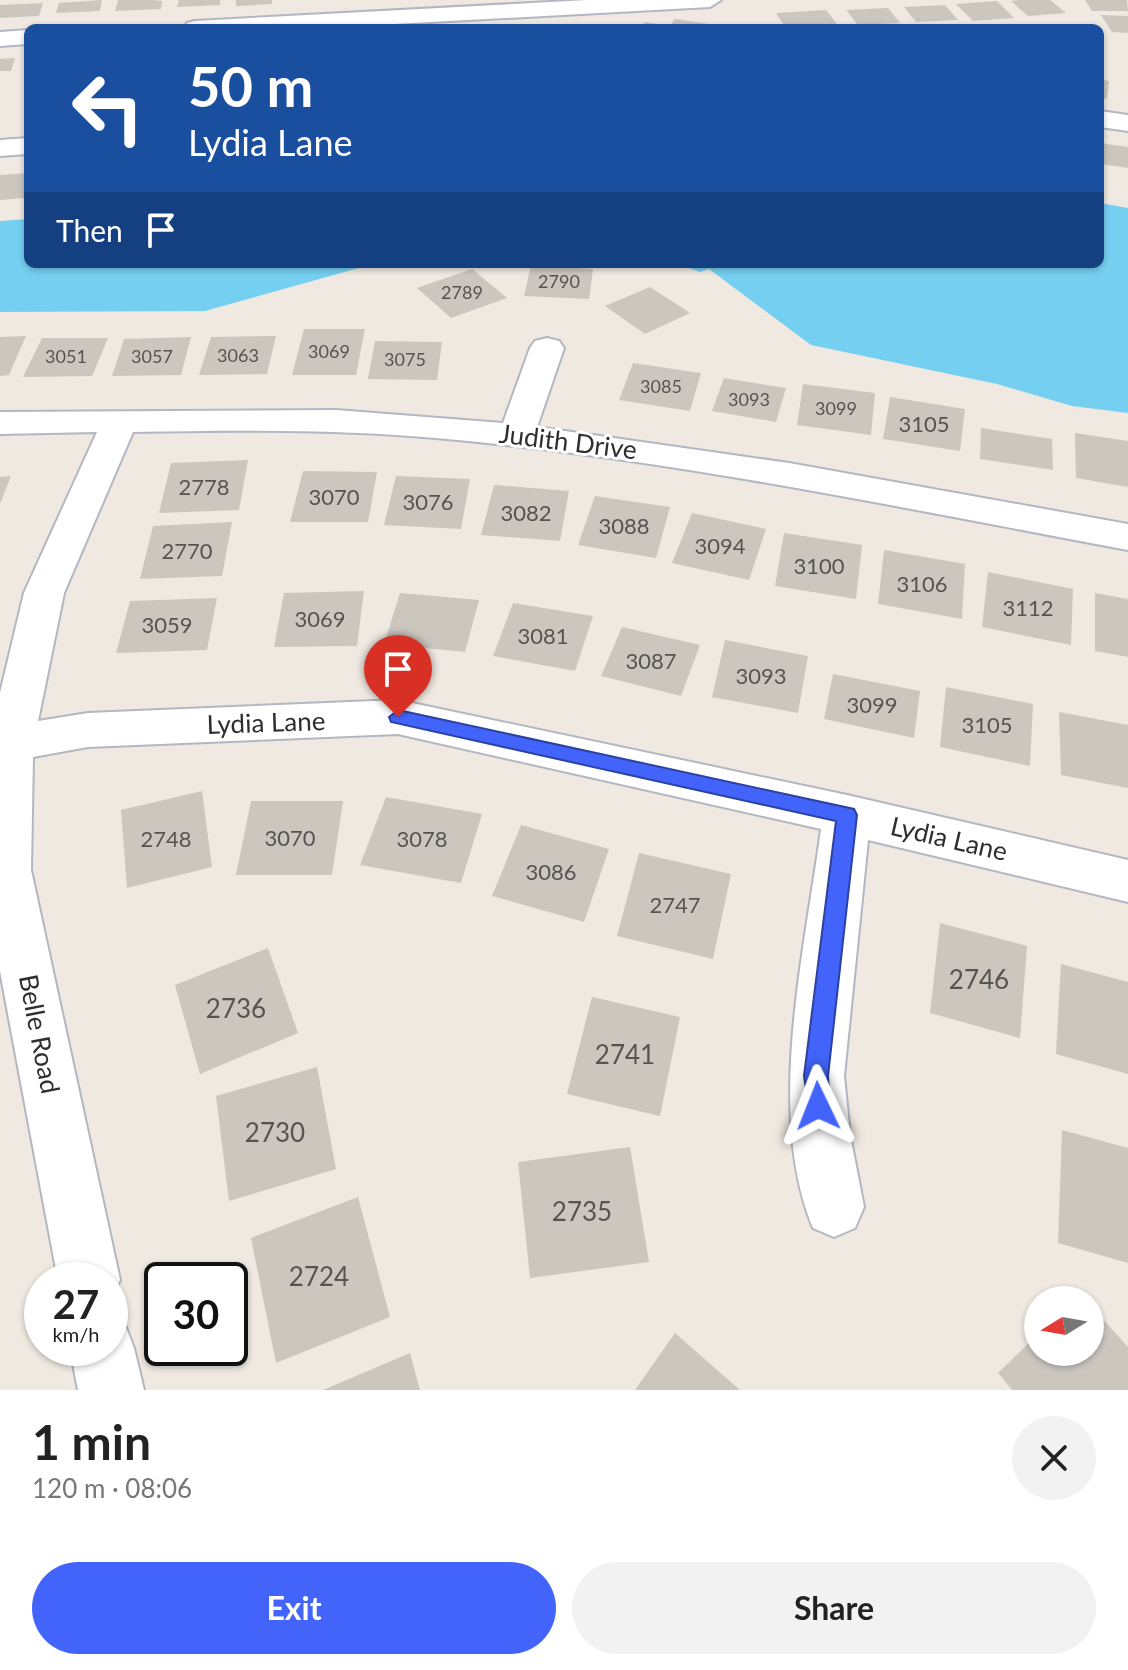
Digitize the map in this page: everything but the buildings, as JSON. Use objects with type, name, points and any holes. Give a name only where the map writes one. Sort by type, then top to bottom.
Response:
[{"type":"street","points":[[341,24],[451,21],[710,0]]},
{"type":"street","points":[[0,39],[24,37]]},
{"type":"street","points":[[1104,120],[1128,123]]},
{"type":"street","points":[[0,148],[24,146]]},
{"type":"street","points":[[516,436],[547,348]]},
{"type":"street","name":"Belle Road","points":[[85,1262],[6,870],[11,743],[44,593],[119,422]]},
{"type":"street","name":"Judith Drive","points":[[0,423],[328,422],[446,428],[675,455],[1128,537]]},
{"type":"street","name":"Lydia Lane","points":[[11,743],[88,730],[398,717],[847,815],[1128,881]]},
{"type":"street","points":[[834,1207],[821,1135],[816,1076],[847,815]]},
{"type":"street","points":[[106,1366],[111,1390]]},
{"type":"water","points":[[1104,204],[1128,208],[1128,413],[1072,406],[997,384],[811,345],[709,269],[700,272],[689,268],[1104,268]]},
{"type":"water","points":[[24,219],[24,268],[359,268],[205,311],[0,312],[0,221]]},
{"type":"route","points":[[398,717],[847,815],[816,1076],[818,1106]]}]
